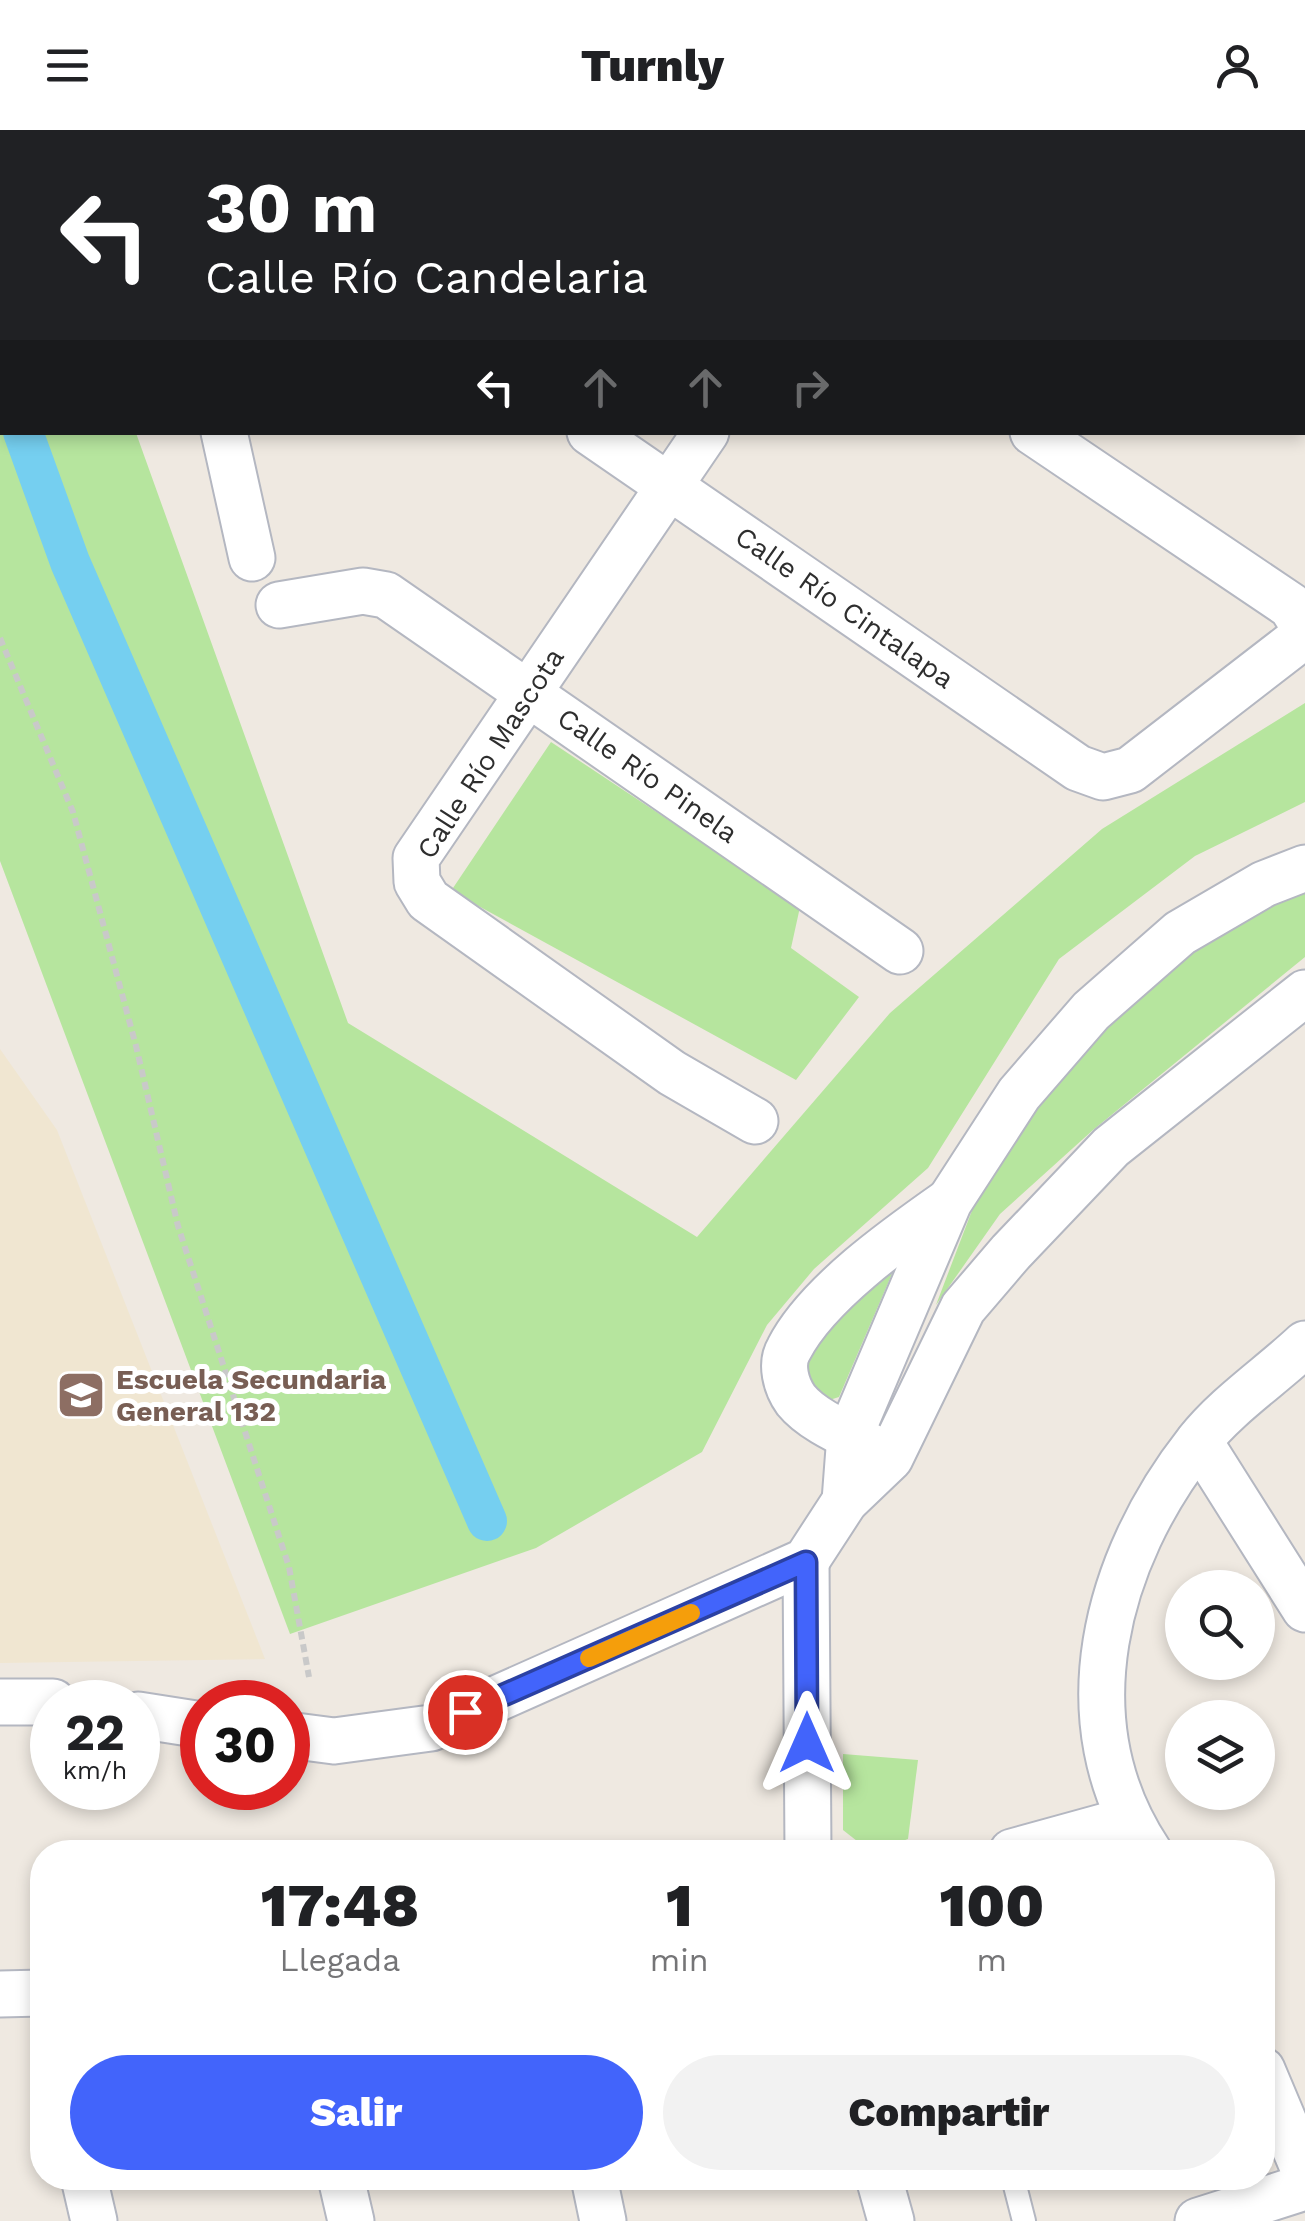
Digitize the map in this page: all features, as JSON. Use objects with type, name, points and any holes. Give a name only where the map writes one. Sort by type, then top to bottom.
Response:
[{"type":"street","points":[[225,435],[252,558]]},
{"type":"street","name":"Calle Río Cintalapa","points":[[594,435],[1078,768],[1103,778],[1130,770],[1297,641],[1303,624]]},
{"type":"street","name":"Calle Río Mascota","points":[[704,435],[416,858],[417,882],[428,900],[672,1073],[755,1121]]},
{"type":"street","points":[[1037,435],[1290,606],[1303,624]]},
{"type":"street","name":"Calle Río Pinela","points":[[279,604],[363,590],[386,595],[900,951]]},
{"type":"street","points":[[846,1501],[850,1435],[948,1202],[1019,1094],[1091,1011],[1180,934],[1264,884],[1305,868]]},
{"type":"street","points":[[310,1738],[334,1741],[431,1728],[806,1562],[846,1501],[890,1458],[962,1308],[1010,1252],[1111,1147],[1305,993]]},
{"type":"street","points":[[890,1458],[796,1400],[784,1376],[787,1351],[810,1321],[876,1255],[948,1202]]},
{"type":"street","points":[[1106,1840],[1138,1836],[1105,1755],[1100,1693],[1110,1612],[1146,1526],[1199,1441],[1305,1344]]},
{"type":"street","points":[[1199,1441],[1305,1609]]},
{"type":"street","points":[[806,1562],[808,1840]]},
{"type":"street","points":[[0,1702],[30,1702]]},
{"type":"street","points":[[0,1994],[30,1995]]},
{"type":"street","points":[[1275,2101],[1305,2172]]},
{"type":"street","points":[[1198,2221],[1305,2187]]},
{"type":"street","points":[[87,2190],[94,2221]]},
{"type":"street","points":[[344,2190],[351,2221]]},
{"type":"street","points":[[596,2190],[602,2221]]},
{"type":"street","points":[[883,2190],[891,2221]]},
{"type":"lane","points":[[1015,2190],[1024,2221]]},
{"type":"path","points":[[0,638],[73,812],[136,1046],[178,1226],[290,1567],[309,1677]]},
{"type":"shaded area","name":"Escuela Secundaria General 132","points":[[0,1049],[57,1130],[265,1659],[0,1663]]},
{"type":"green space","points":[[0,435],[137,435],[348,1023],[697,1237],[890,1013],[1102,829],[1305,703],[1305,802],[1195,856],[1059,959],[928,1168],[814,1269],[767,1325],[702,1452],[536,1548],[290,1634],[0,861]]},
{"type":"green space","points":[[551,742],[800,907],[791,948],[859,997],[796,1080],[451,891]]},
{"type":"green space","points":[[1305,887],[1305,957],[1093,1130],[1000,1214],[936,1305],[976,1200],[1070,1056],[1213,932]]},
{"type":"green space","points":[[898,1260],[839,1397],[820,1403],[804,1390],[807,1355],[822,1331]]},
{"type":"green space","points":[[843,1754],[918,1760],[908,1839],[856,1840],[843,1830]]},
{"type":"waterway","points":[[24,435],[70,562],[487,1521]]},
{"type":"slow traffic","points":[[589,1658],[691,1613]]},
{"type":"place","name":"Escuela Secundaria General 132","points":[[81,1395]]},
{"type":"route","points":[[465,1712],[806,1562],[807,1743]]}]
